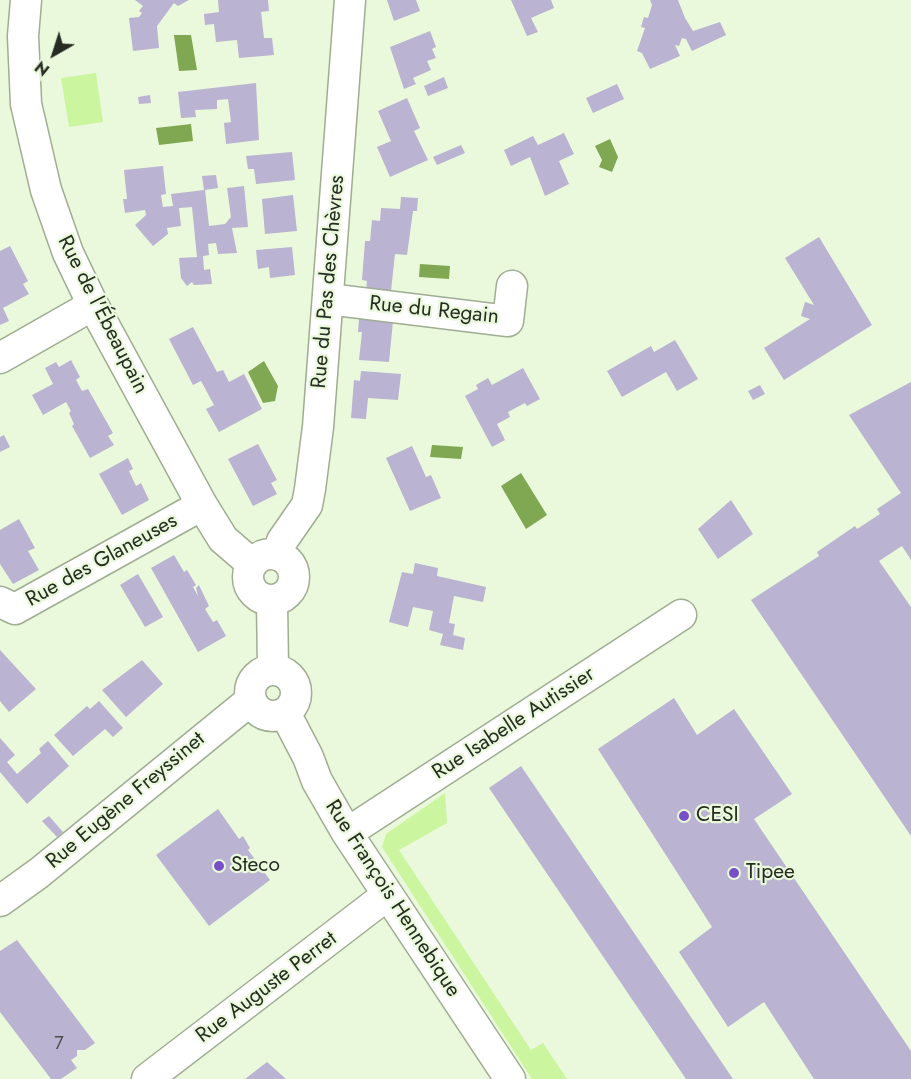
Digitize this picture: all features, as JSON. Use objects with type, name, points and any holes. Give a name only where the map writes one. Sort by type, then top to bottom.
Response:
[{"type":"street","name":"Rue de l'Ébeaupain","points":[[26,0],[13,103],[68,253],[93,305],[202,505],[223,539],[265,560]]},
{"type":"street","name":"Rue du Pas des Chèvres","points":[[265,560],[302,515],[310,489],[328,299],[350,0]]},
{"type":"street","name":"Rue du Regain","points":[[328,299],[508,321],[512,286]]},
{"type":"street","points":[[0,358],[93,305]]},
{"type":"street","name":"Rue des Glaneuses","points":[[0,602],[15,609],[202,505]]},
{"type":"street","points":[[265,560],[248,578],[253,592],[265,600],[272,600],[273,670]]},
{"type":"street","name":"Rue Isabelle Autissier","points":[[347,833],[681,615]]},
{"type":"street","points":[[273,670],[288,675],[296,687],[295,702],[285,713],[265,715],[251,700],[251,686],[266,671],[273,670]]},
{"type":"street","name":"Rue Eugène Freyssinet","points":[[0,901],[39,873],[251,700]]},
{"type":"street","name":"Rue François Hennebique","points":[[285,713],[308,757],[316,781],[347,833],[386,896],[510,1079]]},
{"type":"street","name":"Rue Auguste Perret","points":[[147,1079],[386,896]]},
{"type":"shaded area","points":[[174,35],[191,35],[197,70],[179,71]]},
{"type":"shaded area","points":[[96,73],[103,122],[69,127],[61,78]]},
{"type":"shaded area","points":[[191,124],[193,141],[159,145],[156,128]]},
{"type":"shaded area","points":[[610,139],[618,157],[612,172],[599,167],[602,160],[595,146]]},
{"type":"shaded area","points":[[420,264],[450,266],[449,279],[419,277]]},
{"type":"shaded area","points":[[264,361],[278,386],[275,401],[263,403],[248,372]]},
{"type":"shaded area","points":[[432,445],[463,447],[461,459],[430,457]]},
{"type":"shaded area","points":[[521,473],[547,515],[526,529],[501,486]]},
{"type":"shaded area","points":[[445,793],[447,823],[399,850],[531,1050],[543,1043],[567,1079],[532,1079],[382,847],[386,834]]},
{"type":"building","points":[[135,0],[189,0],[178,6],[174,3],[157,26],[159,48],[133,51],[129,18],[139,17],[142,13],[139,11],[143,6]]},
{"type":"building","points":[[218,0],[268,0],[269,11],[261,12],[264,38],[272,38],[274,55],[239,58],[237,40],[216,42],[214,24],[205,25],[204,14],[219,12]]},
{"type":"building","points":[[387,0],[416,0],[420,11],[394,21]]},
{"type":"building","points":[[511,0],[551,0],[554,8],[531,18],[538,32],[527,36]]},
{"type":"building","points":[[650,0],[678,0],[693,31],[720,22],[726,35],[692,51],[686,39],[682,38],[679,46],[675,45],[680,56],[650,69],[642,53],[637,51],[645,28],[641,27],[644,17],[648,18],[652,5]]},
{"type":"building","points":[[430,31],[436,47],[432,49],[436,58],[427,61],[431,70],[413,78],[416,84],[404,89],[390,47]]},
{"type":"building","points":[[444,77],[448,88],[428,96],[424,86]]},
{"type":"building","points":[[256,83],[259,140],[226,144],[224,123],[231,122],[228,99],[217,100],[217,109],[195,110],[196,117],[181,118],[178,92]]},
{"type":"building","points":[[617,84],[624,99],[593,113],[586,98]]},
{"type":"building","points":[[150,95],[151,103],[139,104],[138,97]]},
{"type":"building","points":[[407,98],[420,128],[414,131],[428,160],[390,177],[377,147],[391,141],[378,111]]},
{"type":"building","points":[[564,133],[574,154],[559,161],[569,184],[545,196],[530,157],[511,166],[504,150],[533,136],[538,145]]},
{"type":"building","points":[[461,145],[465,153],[437,165],[433,157]]},
{"type":"building","points":[[292,152],[295,180],[256,184],[254,169],[248,169],[246,156]]},
{"type":"building","points":[[163,166],[166,194],[161,195],[163,207],[173,206],[171,194],[204,190],[202,176],[216,175],[218,188],[205,190],[209,226],[225,224],[231,217],[227,188],[244,186],[248,227],[232,228],[237,253],[218,254],[216,243],[208,244],[209,255],[203,256],[204,270],[210,269],[212,284],[194,285],[192,282],[187,286],[181,278],[179,258],[197,257],[192,207],[179,208],[181,226],[167,228],[168,234],[153,246],[135,225],[146,215],[145,210],[125,213],[123,199],[127,199],[124,170]]},
{"type":"building","points":[[293,195],[297,231],[265,234],[262,199]]},
{"type":"building","points":[[401,197],[418,198],[417,211],[413,211],[407,255],[395,254],[391,291],[366,290],[367,281],[362,280],[365,241],[370,241],[372,220],[380,221],[381,208],[400,209]]},
{"type":"building","points":[[819,237],[872,325],[784,380],[764,348],[810,319],[801,316],[805,302],[814,305],[785,258]]},
{"type":"building","points":[[10,246],[28,281],[23,284],[29,294],[3,308],[9,321],[0,325],[0,251]]},
{"type":"building","points":[[292,247],[295,275],[270,278],[269,267],[258,269],[256,250]]},
{"type":"building","points":[[359,319],[393,321],[389,362],[359,360],[362,332],[358,332]]},
{"type":"building","points":[[193,327],[217,372],[223,370],[229,382],[244,374],[262,409],[219,432],[206,409],[214,405],[201,381],[193,385],[169,339]]},
{"type":"building","points":[[675,340],[698,379],[677,391],[666,372],[622,397],[607,371],[651,346],[654,352]]},
{"type":"building","points":[[71,360],[80,377],[76,380],[82,391],[88,389],[113,433],[108,436],[114,445],[90,458],[72,426],[74,424],[69,413],[71,411],[66,402],[43,415],[32,395],[53,384],[45,368],[56,362],[59,367]]},
{"type":"building","points":[[523,368],[540,399],[527,406],[525,403],[508,412],[510,417],[497,424],[505,440],[492,447],[465,396],[478,389],[476,385],[488,378],[492,385]]},
{"type":"building","points":[[361,371],[401,374],[398,400],[368,398],[366,419],[351,418],[354,380],[360,381]]},
{"type":"building","points":[[911,382],[911,560],[902,546],[879,561],[911,607],[911,836],[751,600],[819,556],[817,552],[855,526],[857,529],[880,514],[877,509],[901,493],[849,415]]},
{"type":"building","points":[[760,385],[765,394],[753,400],[748,391]]},
{"type":"building","points":[[4,435],[10,447],[0,452],[0,437]]},
{"type":"building","points":[[258,444],[277,480],[271,483],[277,494],[253,506],[228,459]]},
{"type":"building","points":[[412,446],[426,477],[431,475],[441,498],[410,511],[386,458]]},
{"type":"building","points":[[128,458],[133,469],[129,471],[136,486],[141,483],[149,500],[122,515],[99,474]]},
{"type":"building","points":[[731,500],[753,534],[718,559],[698,529]]},
{"type":"building","points":[[19,519],[35,548],[28,551],[39,570],[13,584],[0,564],[0,530]]},
{"type":"building","points":[[174,555],[184,572],[187,570],[196,585],[193,587],[198,596],[196,588],[199,585],[209,606],[205,609],[213,622],[217,620],[226,636],[198,652],[151,568]]},
{"type":"building","points":[[415,563],[438,568],[437,576],[486,587],[483,602],[454,596],[449,623],[455,624],[453,635],[465,638],[463,650],[440,645],[443,634],[429,630],[433,611],[413,607],[408,627],[389,622],[402,572],[413,574]]},
{"type":"building","points":[[138,574],[163,617],[145,627],[120,585]]},
{"type":"building","points":[[0,650],[36,689],[9,712],[0,701]]},
{"type":"building","points":[[142,660],[163,684],[126,717],[102,690]]},
{"type":"building","name":"Tipee","points":[[674,698],[697,735],[734,709],[792,794],[754,819],[911,1051],[911,1079],[814,1079],[764,1002],[728,1027],[679,952],[712,927],[598,749]]},
{"type":"building","points":[[99,701],[123,728],[113,737],[105,729],[73,756],[54,735],[87,706],[90,709]]},
{"type":"building","points":[[0,738],[15,755],[7,762],[17,774],[41,753],[39,749],[48,741],[69,766],[27,804],[0,772]]},
{"type":"building","points":[[521,766],[733,1079],[686,1079],[489,788]]},
{"type":"building","points":[[218,809],[239,839],[243,836],[250,848],[248,850],[270,880],[209,926],[156,855]]},
{"type":"building","points":[[49,816],[63,832],[57,837],[42,821]]},
{"type":"building","points":[[17,940],[95,1043],[85,1050],[77,1050],[77,1056],[71,1060],[77,1068],[61,1079],[51,1079],[0,1012],[0,951]]},
{"type":"building","points":[[267,1062],[286,1079],[245,1079]]},
{"type":"place","name":"CESI","points":[[684,816]]},
{"type":"place","name":"Steco","points":[[219,866]]},
{"type":"place","name":"Tipee","points":[[734,873]]}]
